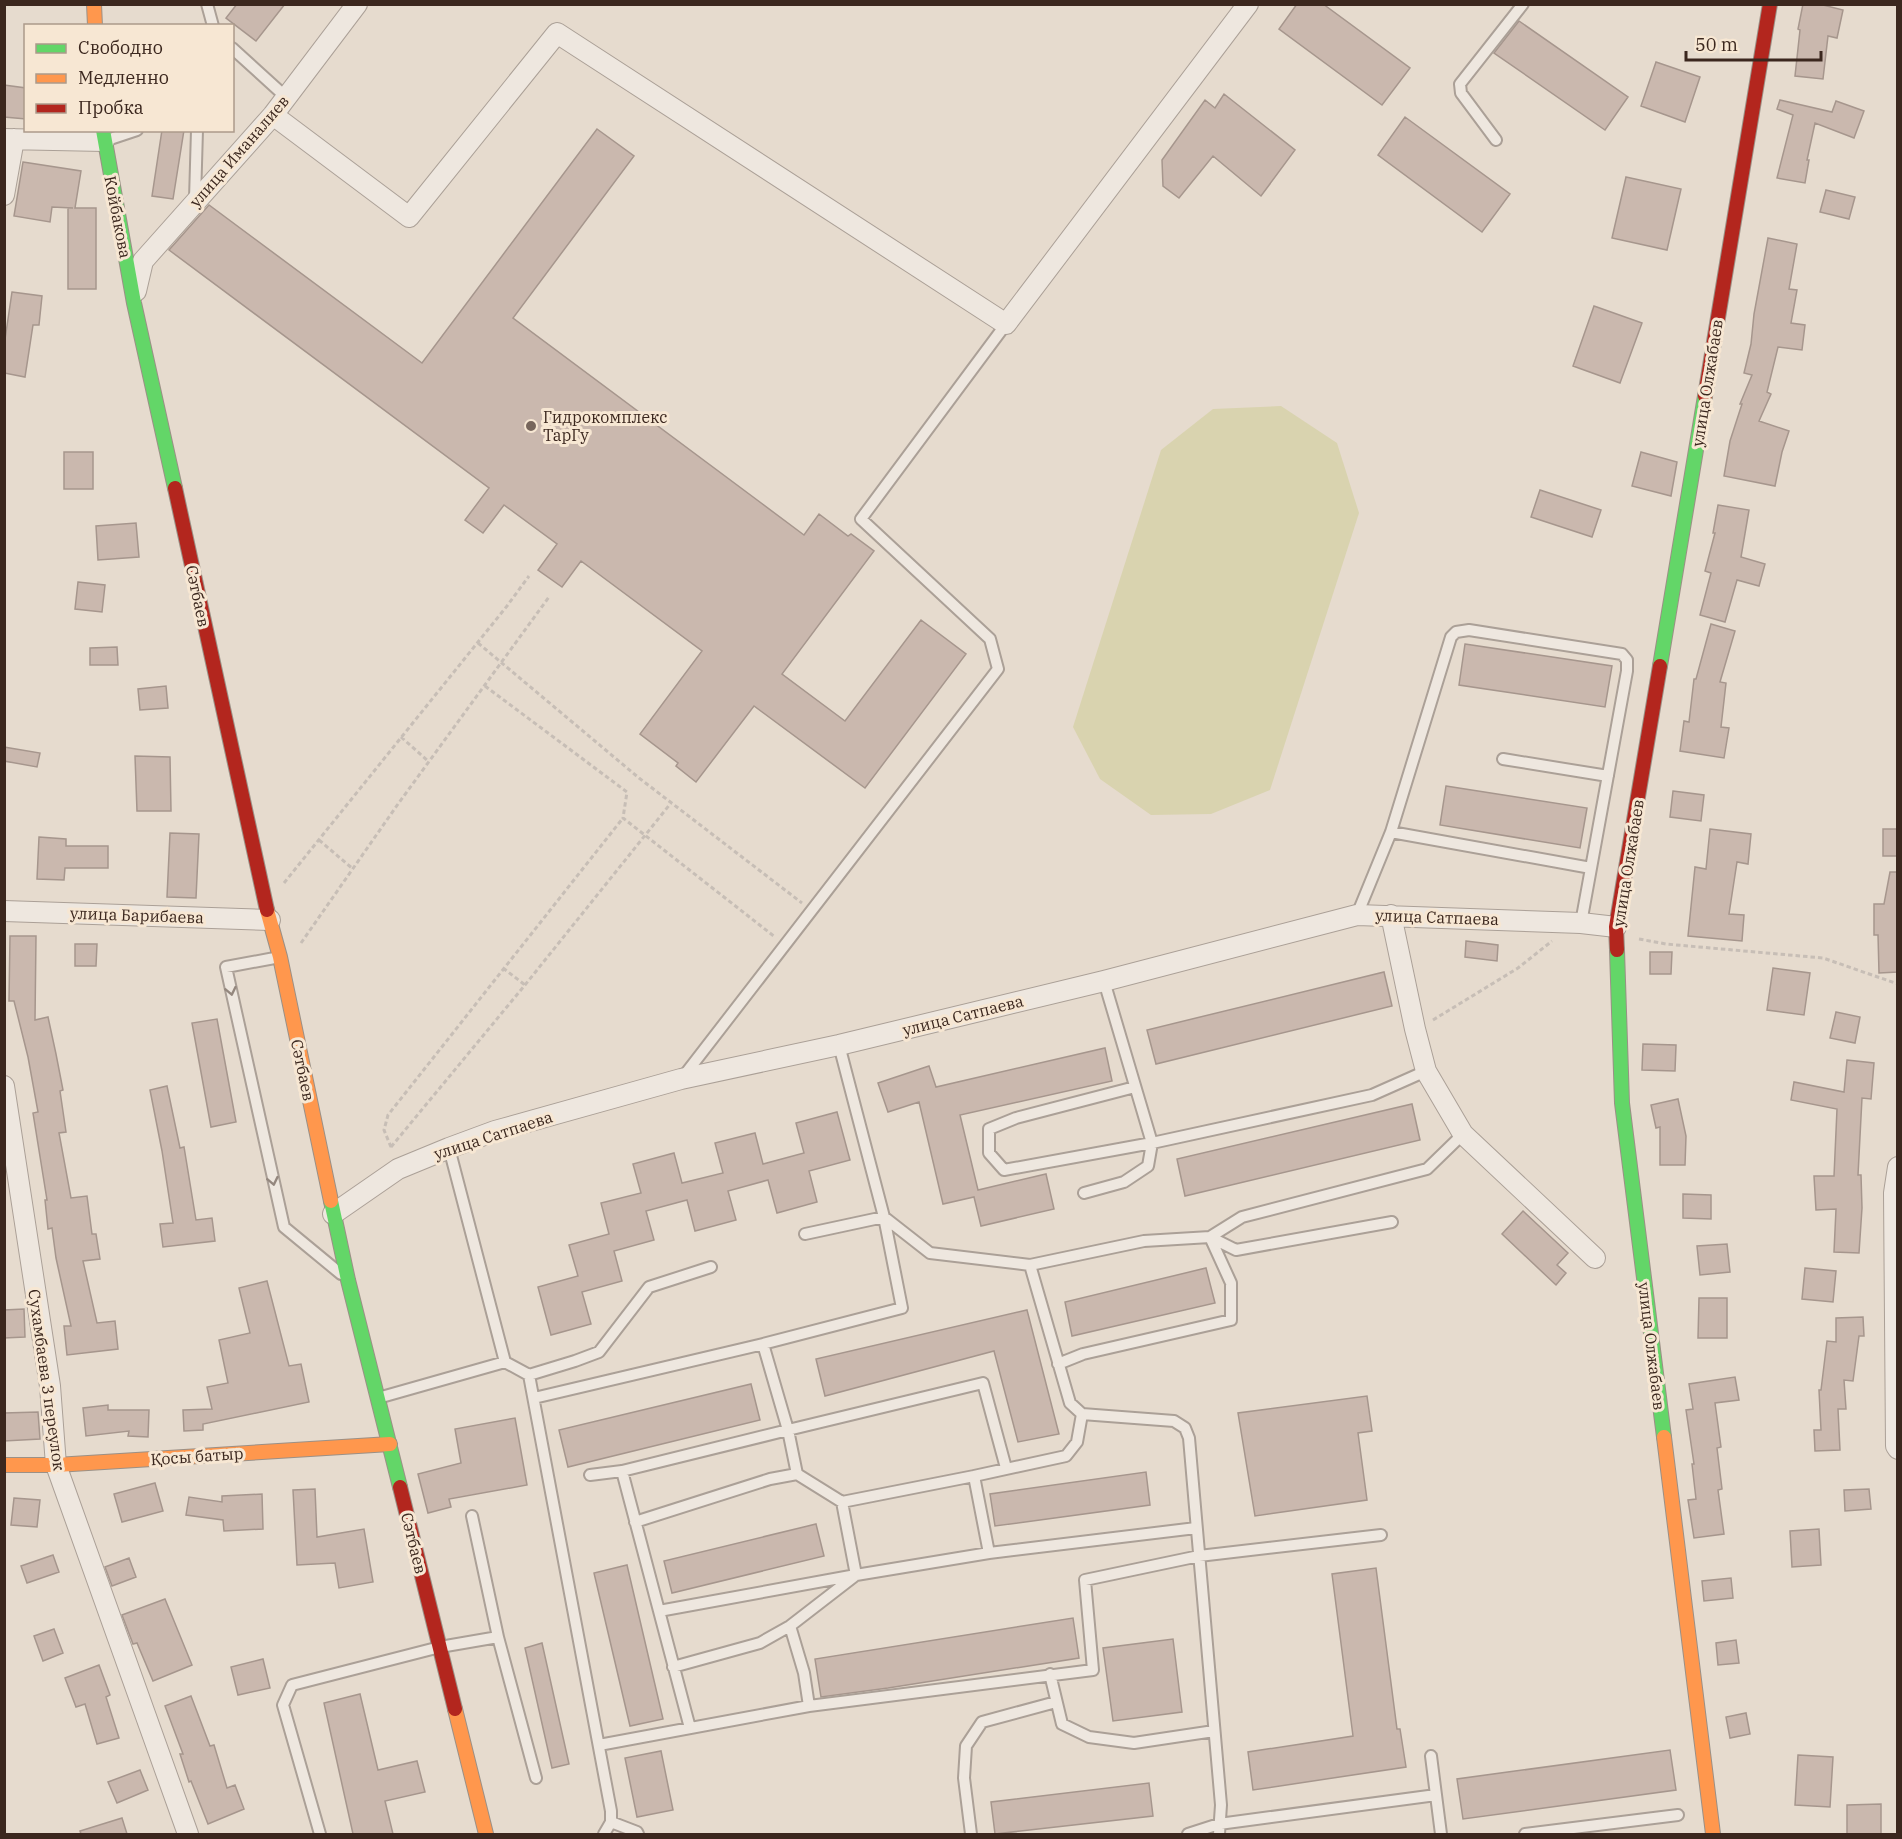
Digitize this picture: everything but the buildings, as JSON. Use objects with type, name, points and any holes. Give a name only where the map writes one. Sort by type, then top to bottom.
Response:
[{"type":"street","points":[[93,4],[95,24]]},
{"type":"street","name":"улица Иманалиев","points":[[134,303],[143,261],[273,115],[357,4]]},
{"type":"street","points":[[273,115],[409,217],[557,33],[1005,324],[1248,4]]},
{"type":"street","name":"улица Олжабаев","points":[[1713,1834],[1622,1103],[1616,927],[1770,4]]},
{"type":"street","points":[[4,195],[9,139],[103,136]]},
{"type":"street","name":"Койбакова","points":[[103,136],[134,303]]},
{"type":"street","name":"Сәтбаев","points":[[134,303],[281,963],[348,1280],[486,1834]]},
{"type":"street","name":"улица Барибаева","points":[[4,911],[268,912]]},
{"type":"street","name":"улица Сатпаева","points":[[333,1214],[398,1169],[495,1131],[681,1080],[839,1045],[1104,981],[1357,915],[1581,923],[1616,927]]},
{"type":"street","points":[[1391,915],[1426,1071],[1463,1134],[1595,1258]]},
{"type":"street","name":"Сухамбаева 3 переулок","points":[[4,1086],[50,1386],[56,1465],[188,1834]]},
{"type":"street","points":[[1898,1167],[1894,1193],[1898,1449]]},
{"type":"street","name":"Қосы батыр","points":[[4,1465],[56,1465],[390,1444]]},
{"type":"lane","points":[[1496,140],[1461,93],[1460,84],[1524,4]]},
{"type":"lane","points":[[210,6],[213,24]]},
{"type":"lane","points":[[234,50],[287,98]]},
{"type":"lane","points":[[103,136],[126,132]]},
{"type":"lane","points":[[195,202],[197,132]]},
{"type":"lane","points":[[681,1080],[998,669],[990,639],[861,519],[1005,324]]},
{"type":"lane","points":[[1357,915],[1391,832],[1451,637],[1456,632],[1469,630],[1622,654],[1627,660],[1581,923]]},
{"type":"lane","points":[[1503,759],[1608,776]]},
{"type":"lane","points":[[1391,832],[1591,868]]},
{"type":"lane","points":[[281,963],[226,967],[284,1227],[348,1280]]},
{"type":"lane","points":[[1084,1193],[1124,1182],[1148,1166],[1152,1143],[1104,981]]},
{"type":"lane","points":[[534,1398],[764,1344],[902,1308],[884,1217],[839,1045]]},
{"type":"lane","points":[[1136,1087],[1016,1118],[989,1129],[989,1153],[1004,1170],[1152,1143],[1372,1095],[1426,1071]]},
{"type":"lane","points":[[884,1217],[930,1253],[1030,1265],[1144,1241],[1210,1237],[1242,1217],[1427,1169],[1463,1134]]},
{"type":"lane","points":[[449,1148],[505,1362]]},
{"type":"lane","points":[[805,1234],[884,1217]]},
{"type":"lane","points":[[1210,1237],[1236,1250],[1392,1222]]},
{"type":"lane","points":[[1058,1364],[1083,1354],[1231,1320],[1231,1283],[1210,1237]]},
{"type":"lane","points":[[1030,1265],[1070,1403],[1082,1414],[1174,1421],[1185,1428],[1189,1438],[1221,1805],[1219,1829]]},
{"type":"lane","points":[[378,1398],[505,1362],[529,1375],[575,1362],[598,1352],[650,1287],[711,1267]]},
{"type":"lane","points":[[764,1344],[789,1430],[797,1474]]},
{"type":"lane","points":[[529,1375],[611,1811],[611,1822],[604,1834]]},
{"type":"lane","points":[[590,1476],[622,1472],[983,1383],[1006,1468]]},
{"type":"lane","points":[[635,1522],[770,1479],[797,1474],[842,1502],[1066,1456],[1077,1442],[1082,1414]]},
{"type":"lane","points":[[622,1472],[690,1728]]},
{"type":"lane","points":[[974,1476],[989,1553]]},
{"type":"lane","points":[[842,1502],[856,1575]]},
{"type":"lane","points":[[472,1516],[498,1637],[536,1778]]},
{"type":"lane","points":[[659,1611],[989,1553],[1196,1528]]},
{"type":"lane","points":[[599,1745],[809,1706],[1093,1670],[1085,1580],[1199,1556],[1381,1535]]},
{"type":"lane","points":[[673,1667],[759,1643],[790,1626],[856,1575]]},
{"type":"lane","points":[[790,1626],[804,1673],[809,1706]]},
{"type":"lane","points":[[320,1834],[283,1705],[292,1685],[440,1647],[498,1637]]},
{"type":"lane","points":[[1050,1674],[1062,1724],[1089,1737],[1134,1743],[1214,1731]]},
{"type":"lane","points":[[970,1834],[964,1778],[966,1746],[982,1722],[1056,1702]]},
{"type":"lane","points":[[1431,1756],[1441,1834]]},
{"type":"lane","points":[[1188,1834],[1436,1795]]},
{"type":"lane","points":[[1525,1834],[1678,1815]]},
{"type":"lane","points":[[611,1822],[638,1834]]},
{"type":"path","points":[[268,912],[319,840],[529,576]]},
{"type":"path","points":[[281,963],[353,869],[549,597]]},
{"type":"path","points":[[478,643],[671,803],[803,904]]},
{"type":"path","points":[[485,686],[627,792],[623,818],[388,1115],[384,1130],[391,1147],[525,986],[671,803]]},
{"type":"path","points":[[401,737],[429,762]]},
{"type":"path","points":[[623,818],[776,938]]},
{"type":"path","points":[[319,840],[353,869]]},
{"type":"path","points":[[1616,927],[1638,939],[1666,944],[1823,958],[1898,984]]},
{"type":"path","points":[[1415,1029],[1484,991],[1556,939]]},
{"type":"path","points":[[503,967],[525,986]]},
{"type":"shaded area","points":[[1281,406],[1337,443],[1359,513],[1270,790],[1211,814],[1151,815],[1100,779],[1073,727],[1161,450],[1213,409]]},
{"type":"traffic: fast","points":[[103,132],[134,303],[175,488]]},
{"type":"traffic: fast","points":[[1660,666],[1705,396]]},
{"type":"traffic: fast","points":[[1617,950],[1622,1103],[1664,1437]]},
{"type":"traffic: fast","points":[[331,1201],[348,1280],[400,1487]]},
{"type":"traffic: slow","points":[[94,4],[95,24]]},
{"type":"traffic: slow","points":[[267,910],[280,957],[331,1201]]},
{"type":"traffic: slow","points":[[1664,1437],[1713,1834]]},
{"type":"traffic: slow","points":[[4,1465],[56,1465],[390,1444]]},
{"type":"traffic: slow","points":[[455,1709],[486,1834]]},
{"type":"traffic: jam","points":[[1705,396],[1770,4]]},
{"type":"traffic: jam","points":[[175,488],[267,910]]},
{"type":"traffic: jam","points":[[1617,950],[1616,927],[1660,666]]},
{"type":"traffic: jam","points":[[400,1487],[455,1709]]},
{"type":"place","name":"Гидрокомплекс ТарГу","points":[[531,426]]}]
